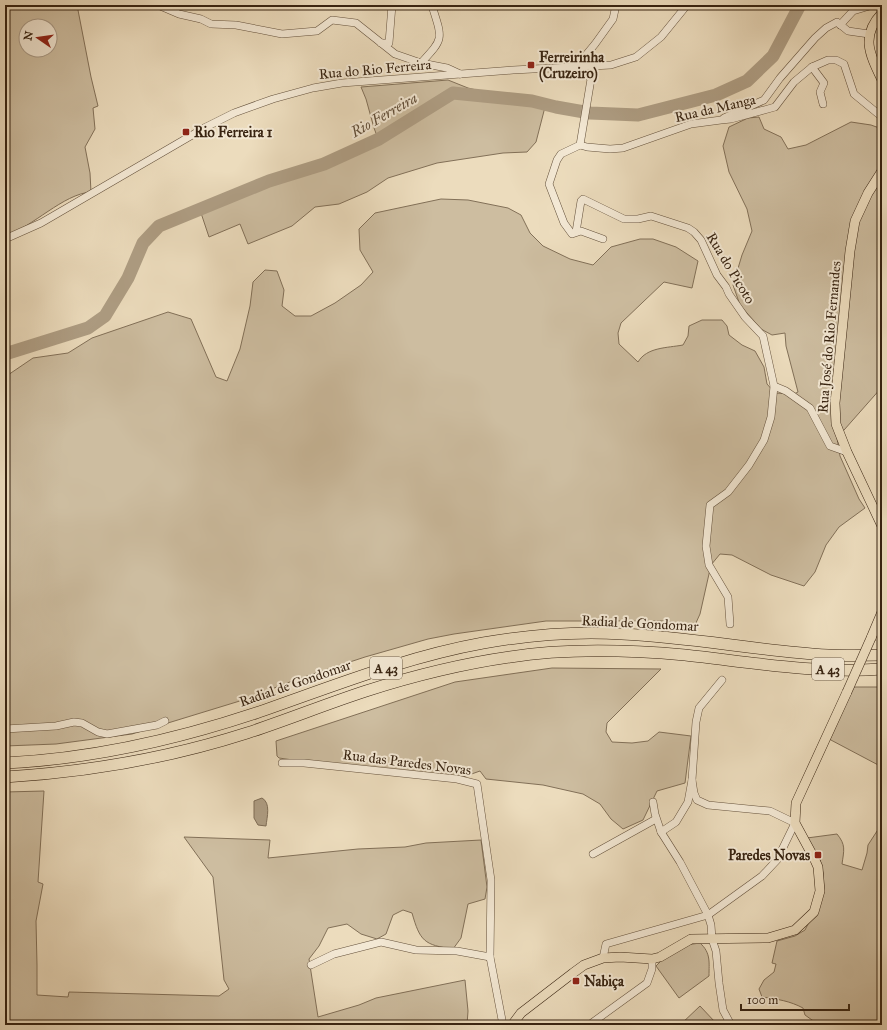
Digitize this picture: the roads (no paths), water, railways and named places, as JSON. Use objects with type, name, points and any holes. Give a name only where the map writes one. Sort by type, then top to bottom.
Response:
[{"type":"highway","name":"Radial de Gondomar","points":[[5,763],[35,762],[80,756],[171,738],[254,713],[390,666],[445,651],[517,638],[562,634],[620,633],[673,637],[775,650],[830,655],[882,655]]},
{"type":"highway","name":"A 43","points":[[5,777],[100,768],[174,754],[247,733],[366,691],[420,675],[513,656],[552,652],[618,652],[685,655],[831,670],[882,669]]},
{"type":"main road","points":[[882,12],[874,21],[869,34],[871,56],[882,80]]},
{"type":"main road","name":"Rua José do Rio Fernandes","points":[[882,171],[868,193],[855,221],[850,251],[834,403],[836,424],[847,452],[882,526]]},
{"type":"main road","points":[[512,1025],[521,1013],[573,973],[584,966],[603,958],[620,957],[652,959],[660,957],[692,939],[768,938],[794,930],[814,912],[820,891],[818,867],[795,823],[796,803],[882,612]]},
{"type":"street","points":[[158,5],[179,14],[201,19],[211,24],[236,25],[282,34],[317,31],[332,20],[356,23],[395,54],[421,63],[447,68],[460,74]]},
{"type":"street","points":[[381,43],[389,43],[392,5]]},
{"type":"street","points":[[421,63],[438,45],[440,31],[433,9],[438,5]]},
{"type":"street","points":[[603,239],[581,231],[572,234],[564,223],[549,184],[557,160],[561,154],[580,145],[581,130],[590,79],[578,67],[613,19],[616,5]]},
{"type":"street","name":"Rua do Rio Ferreira","points":[[5,239],[41,223],[206,127],[234,113],[266,101],[313,88],[342,83],[611,65],[636,57],[661,37],[687,5]]},
{"type":"street","points":[[840,25],[853,11],[874,5]]},
{"type":"street","points":[[721,120],[764,100],[780,78],[815,38],[826,28],[837,22],[848,31],[869,34]]},
{"type":"street","name":"Rua da Manga","points":[[580,145],[610,149],[623,148],[691,124],[731,120],[775,107],[794,82],[812,67],[828,60],[836,60],[844,64],[854,94],[882,117]]},
{"type":"street","points":[[812,67],[824,82],[820,92],[823,104]]},
{"type":"street","name":"Rua do Picoto","points":[[576,232],[581,201],[583,199],[624,219],[638,219],[651,216],[688,228],[694,232],[701,240],[717,276],[726,287],[729,294],[745,317],[763,336],[774,386]]},
{"type":"street","points":[[730,624],[728,597],[709,565],[706,553],[710,505],[728,492],[749,465],[764,440],[771,417],[774,386],[786,391],[810,408],[830,446],[847,452]]},
{"type":"street","points":[[661,832],[676,822],[688,802],[692,780],[696,722],[699,708],[722,680]]},
{"type":"street","points":[[5,729],[56,726],[74,722],[82,723],[98,732],[107,734],[157,726],[165,721]]},
{"type":"street","name":"Rua das Paredes Novas","points":[[282,763],[304,763],[457,779],[477,784],[491,880],[490,956],[503,1025]]},
{"type":"street","points":[[603,958],[606,944],[708,915],[762,876],[777,860],[795,823],[770,811],[708,804],[697,800],[692,780]]},
{"type":"street","points":[[653,802],[656,819],[661,832],[680,862],[708,915],[711,925],[712,939],[716,951],[718,984],[723,1010],[730,1025]]},
{"type":"street","points":[[593,854],[656,819]]},
{"type":"street","points":[[311,965],[334,954],[382,942],[416,950],[457,951],[490,956]]},
{"type":"street","points":[[589,1025],[647,983],[652,969],[652,959]]},
{"type":"waterway","name":"Rio Ferreira","points":[[5,354],[88,328],[105,316],[128,278],[143,243],[159,226],[269,181],[324,164],[379,139],[453,93],[532,101],[590,113],[638,115],[716,95],[747,81],[773,56],[800,5]]},
{"type":"place","name":"Ferreirinha (Cruzeiro)","points":[[531,65]]},
{"type":"place","name":"Rio Ferreira 1","points":[[186,132]]},
{"type":"place","name":"Paredes Novas","points":[[818,855]]},
{"type":"place","name":"Nabiça","points":[[576,981]]}]
